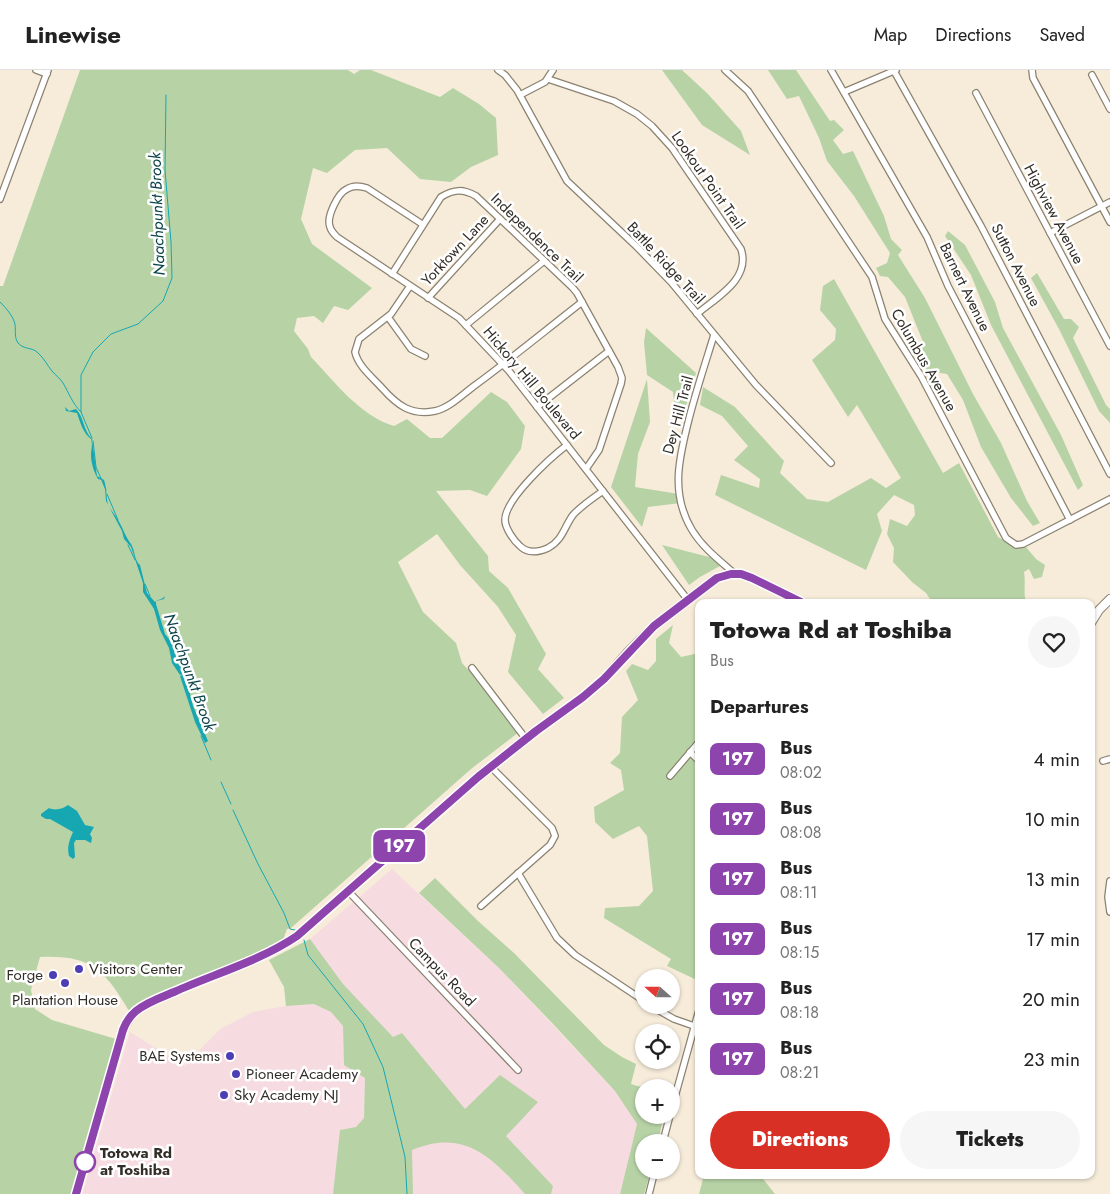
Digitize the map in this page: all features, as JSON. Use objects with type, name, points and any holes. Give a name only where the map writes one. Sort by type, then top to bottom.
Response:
[{"type":"main road","points":[[76,1194],[123,1030],[137,1010],[291,940],[452,799],[526,739],[583,697],[604,679],[644,636],[717,578],[734,574],[752,578],[795,599]]},
{"type":"main road","points":[[1095,616],[1110,599]]},
{"type":"street","points":[[0,198],[47,72],[36,70]]},
{"type":"street","name":"Battle Ridge Trail","points":[[498,70],[505,75],[520,95],[567,181],[671,282],[756,385],[831,463]]},
{"type":"street","points":[[520,95],[545,82],[553,70]]},
{"type":"street","name":"Columbus Avenue","points":[[725,70],[751,96],[872,277],[885,319],[921,376],[1006,538],[1016,545],[1023,544],[1070,520]]},
{"type":"street","name":"Barnert Avenue","points":[[831,70],[927,237],[948,286],[1070,520]]},
{"type":"street","points":[[1032,70],[1032,74],[1110,222]]},
{"type":"street","points":[[844,92],[895,71]]},
{"type":"street","name":"Sutton Avenue","points":[[895,71],[974,212],[1110,474]]},
{"type":"street","points":[[1092,75],[1110,109]]},
{"type":"street","name":"Lookout Point Trail","points":[[548,79],[614,101],[637,114],[652,126],[672,148],[741,249],[744,263],[740,276],[697,314]]},
{"type":"street","points":[[1102,94],[1110,91]]},
{"type":"street","name":"Highview Avenue","points":[[976,93],[1110,346]]},
{"type":"street","name":"Hickory Hill Boulevard","points":[[422,224],[363,187],[354,186],[346,189],[328,218],[330,228],[337,237],[459,318],[503,364],[688,600]]},
{"type":"street","name":"Independence Trail","points":[[392,274],[422,224],[441,197],[447,193],[462,190],[476,196],[572,287],[610,351],[622,378],[599,450],[586,469]]},
{"type":"street","points":[[1050,233],[1110,202]]},
{"type":"street","name":"Yorktown Lane","points":[[428,298],[500,219]]},
{"type":"street","points":[[466,326],[544,261]]},
{"type":"street","points":[[410,286],[388,317],[359,339],[355,352],[356,358],[395,402],[408,409],[422,412],[441,409],[503,364],[582,302]]},
{"type":"street","points":[[388,317],[411,349],[425,356]]},
{"type":"street","name":"Dey Hill Trail","points":[[714,335],[682,447],[678,467],[678,484],[685,513],[693,530],[708,550],[734,574]]},
{"type":"street","points":[[537,406],[610,351]]},
{"type":"street","points":[[567,444],[547,460],[509,506],[504,522],[518,546],[526,551],[537,552],[548,548],[562,538],[575,513],[603,491]]},
{"type":"street","points":[[1070,520],[1110,498]]},
{"type":"street","points":[[472,668],[526,739]]},
{"type":"street","points":[[670,776],[695,746]]},
{"type":"street","points":[[690,752],[695,757]]},
{"type":"street","points":[[1103,761],[1110,759]]},
{"type":"street","points":[[481,906],[550,845],[554,839],[552,828],[491,767]]},
{"type":"street","points":[[518,873],[557,938],[575,955],[635,995]]},
{"type":"street","points":[[1110,881],[1108,901],[1110,912]]},
{"type":"street","name":"Campus Road","points":[[348,892],[518,1070]]},
{"type":"street","points":[[665,1014],[694,1026]]},
{"type":"street","points":[[680,1079],[695,1023]]},
{"type":"street","points":[[649,1194],[653,1179]]},
{"type":"shaded area","points":[[392,869],[499,968],[615,1091],[635,1121],[635,1124],[637,1124],[620,1194],[82,1194],[130,1032],[184,1066],[220,1029],[253,1012],[286,1006],[284,987],[269,960],[310,939]]},
{"type":"green space","points":[[80,70],[348,70],[354,74],[360,70],[371,70],[440,97],[453,88],[479,104],[496,118],[498,155],[471,167],[451,182],[420,179],[387,148],[355,150],[327,173],[313,168],[301,219],[312,244],[372,288],[348,310],[334,306],[323,323],[314,316],[297,318],[294,331],[308,349],[311,357],[349,397],[370,415],[394,426],[407,419],[430,438],[442,438],[491,392],[507,402],[525,426],[521,449],[487,496],[470,490],[436,491],[488,556],[489,571],[508,588],[546,654],[538,669],[564,698],[543,714],[508,672],[516,635],[498,607],[460,565],[437,534],[398,562],[423,612],[456,643],[462,663],[523,729],[471,769],[291,928],[287,929],[283,940],[272,946],[143,1001],[129,1011],[112,985],[94,968],[84,962],[72,959],[40,957],[31,990],[35,1009],[52,1020],[116,1039],[71,1194],[0,1194],[0,286],[3,286]]},
{"type":"green space","points":[[662,70],[682,70],[708,94],[741,131],[750,155],[702,125]]},
{"type":"green space","points":[[768,70],[796,70],[830,121],[834,120],[844,130],[833,140],[843,154],[853,151],[884,216],[891,239],[902,250],[898,255],[925,298],[973,394],[1001,443],[1027,501],[1040,523],[1033,526],[1011,498],[981,447],[963,400],[947,374],[927,371],[916,358],[923,342],[905,297],[888,277],[880,276],[876,268],[887,263],[890,253],[854,196],[827,161],[819,138],[799,96],[787,99]]},
{"type":"green space","points":[[948,231],[965,245],[995,302],[1003,328],[1061,435],[1083,485],[1078,490],[991,325],[971,275],[945,236]]},
{"type":"green space","points":[[1037,273],[1064,319],[1071,319],[1079,327],[1073,338],[1106,405],[1110,409],[1110,423],[1099,411],[1060,331],[1031,278]]},
{"type":"green space","points":[[834,279],[943,473],[959,463],[998,537],[1017,547],[1026,547],[1036,559],[1045,565],[1042,577],[1034,579],[1029,569],[1024,572],[1026,599],[930,599],[893,562],[894,548],[887,534],[890,519],[907,526],[915,515],[914,505],[894,495],[877,514],[882,531],[866,570],[715,495],[721,475],[759,488],[760,479],[734,460],[748,446],[722,416],[700,405],[703,387],[735,407],[784,461],[780,473],[807,499],[828,502],[871,478],[886,488],[901,478],[857,405],[848,417],[812,360],[835,340],[836,329],[820,310],[823,286]]},
{"type":"green space","points":[[646,328],[696,373],[684,412],[675,410],[673,392],[647,375],[644,342]]},
{"type":"green space","points":[[647,379],[650,422],[638,454],[635,487],[679,494],[681,503],[648,507],[642,527],[611,487]]},
{"type":"green space","points":[[662,545],[717,559],[720,566],[689,585]]},
{"type":"green space","points":[[673,625],[669,643],[681,657],[695,654],[695,979],[680,972],[680,969],[667,966],[671,959],[604,918],[605,908],[639,906],[653,891],[647,836],[639,826],[613,839],[595,822],[594,807],[624,790],[621,770],[610,763],[620,753],[622,717],[638,700],[626,671],[632,664],[648,670],[656,661],[656,639]]},
{"type":"green space","points":[[435,878],[478,921],[514,953],[604,1045],[635,1064],[631,1084],[635,1085],[635,1121],[615,1091],[554,1025],[499,968],[419,893]]},
{"type":"green space","points":[[310,939],[343,984],[393,1037],[402,1033],[465,1109],[500,1075],[538,1102],[506,1136],[553,1186],[551,1194],[525,1194],[501,1168],[476,1150],[462,1144],[447,1142],[430,1144],[412,1150],[413,1194],[333,1194],[340,1130],[356,1127],[364,1118],[365,1078],[344,1065],[343,1026],[331,1012],[314,1004],[286,1006],[284,987],[269,960]]},
{"type":"green space","points":[[637,1124],[662,1124],[660,1134],[635,1134],[635,1179],[648,1179],[644,1194],[620,1194]]},
{"type":"green space","points":[[703,1179],[763,1179],[775,1194],[699,1194]]},
{"type":"water","points":[[65,407],[69,411],[76,409],[92,439],[97,476],[104,480],[108,505],[106,501],[102,480],[98,479],[92,464],[91,439],[84,431],[77,413],[66,411]]},
{"type":"water","points":[[110,508],[132,546],[140,565],[147,593],[156,601],[165,634],[178,650],[185,674],[180,675],[172,663],[169,648],[160,630],[154,609],[143,592],[143,583],[131,547],[124,539]]},
{"type":"water","points":[[185,674],[193,706],[208,741],[205,743],[195,722],[180,676]]},
{"type":"water","points":[[68,805],[77,811],[85,825],[94,827],[90,834],[92,838],[91,843],[85,840],[76,840],[74,843],[75,857],[73,859],[69,856],[68,850],[73,832],[41,816],[49,808],[59,809]]},
{"type":"waterway","name":"Naachpunkt Brook","points":[[92,438],[81,412],[81,375],[93,352],[111,334],[138,324],[163,301],[172,278],[165,170],[166,95]]},
{"type":"waterway","name":"Naachpunkt Brook","points":[[0,302],[14,321],[18,343],[23,347],[36,351],[40,355],[62,381],[73,402],[81,412]]},
{"type":"waterway","name":"Naachpunkt Brook","points":[[93,441],[96,467],[106,490]]},
{"type":"waterway","name":"Naachpunkt Brook","points":[[107,494],[118,520]]},
{"type":"waterway","name":"Naachpunkt Brook","points":[[128,545],[135,560]]},
{"type":"waterway","name":"Naachpunkt Brook","points":[[145,584],[150,596]]},
{"type":"waterway","name":"Naachpunkt Brook","points":[[201,736],[211,760]]},
{"type":"waterway","name":"Naachpunkt Brook","points":[[221,782],[231,804]]},
{"type":"waterway","name":"Naachpunkt Brook","points":[[233,810],[258,864],[284,913],[290,929],[295,930]]},
{"type":"waterway","name":"Naachpunkt Brook","points":[[304,940],[308,955],[363,1024],[383,1067],[405,1157],[407,1194]]},
{"type":"bus line","name":"197","points":[[76,1194],[123,1030],[126,1023],[137,1010],[179,989],[272,950],[297,936],[478,777],[604,679],[654,626],[717,578],[731,574],[741,574],[795,599]]},
{"type":"place","name":"Visitors Center","points":[[79,969]]},
{"type":"place","name":"Forge","points":[[53,975]]},
{"type":"place","name":"Plantation House","points":[[65,983]]},
{"type":"place","name":"BAE Systems","points":[[230,1056]]},
{"type":"place","name":"Pioneer Academy","points":[[236,1074]]},
{"type":"place","name":"Sky Academy NJ","points":[[224,1095]]},
{"type":"place","name":"Totowa Rd at Toshiba","points":[[85,1162]]}]
